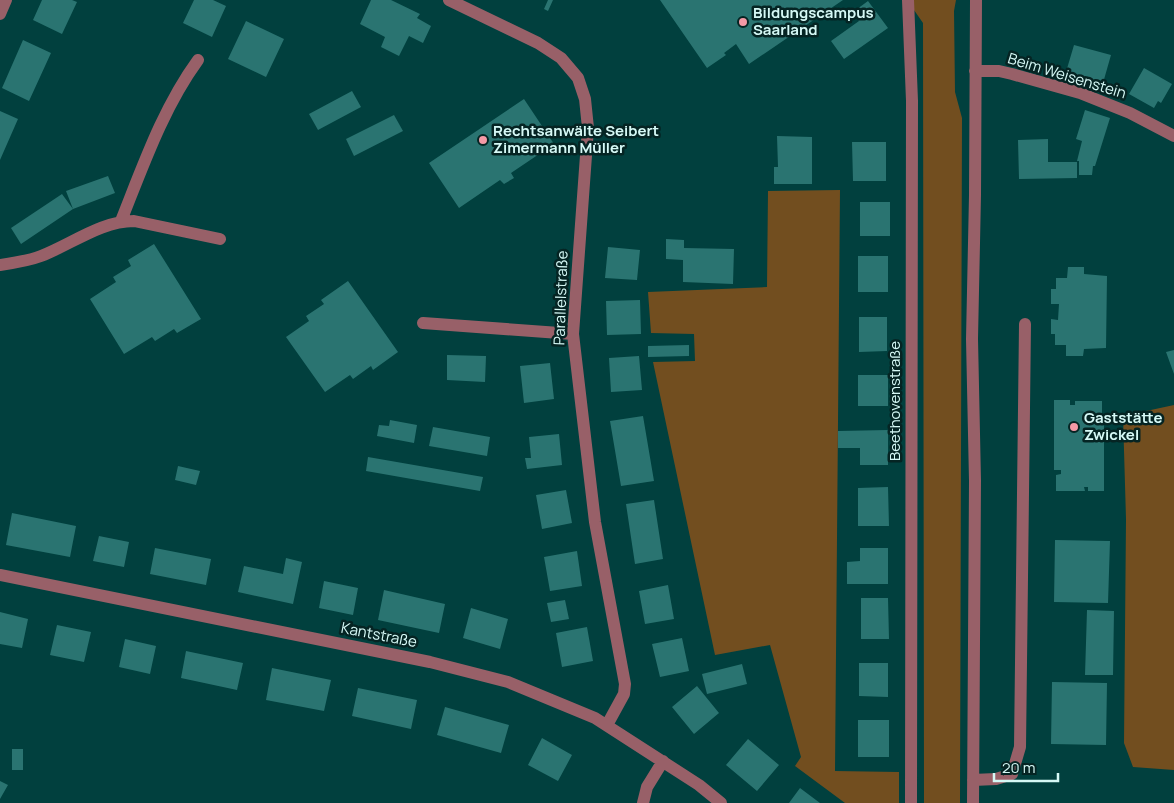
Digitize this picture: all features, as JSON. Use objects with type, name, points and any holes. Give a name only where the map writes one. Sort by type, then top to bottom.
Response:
[{"type":"street","points":[[0,14],[6,0]]},
{"type":"street","name":"Parallelstraße","points":[[449,0],[538,43],[561,58],[578,78],[585,99],[588,128],[573,334],[596,522],[625,684],[624,694],[607,725]]},
{"type":"street","name":"Beethovenstraße","points":[[908,0],[912,101],[911,803]]},
{"type":"street","points":[[973,803],[975,481],[972,339],[976,0]]},
{"type":"street","points":[[121,221],[153,141],[182,82],[198,60]]},
{"type":"street","name":"Beim Weisenstein","points":[[975,71],[999,71],[1080,93],[1124,110],[1174,136]]},
{"type":"street","points":[[0,265],[40,256],[121,221],[134,221],[220,239]]},
{"type":"street","points":[[423,323],[573,334]]},
{"type":"street","points":[[973,780],[996,779],[1012,774],[1020,746],[1025,324]]},
{"type":"street","name":"Kantstraße","points":[[0,575],[448,666],[508,682],[564,704],[607,725],[699,785],[721,803]]},
{"type":"street","points":[[643,803],[647,787],[663,761]]},
{"type":"shaded area","points":[[907,0],[956,0],[954,11],[955,92],[962,118],[960,803],[924,803],[923,23]]},
{"type":"shaded area","points":[[840,190],[835,771],[899,772],[899,803],[845,803],[795,766],[801,757],[770,645],[715,655],[653,362],[695,361],[694,334],[651,333],[648,292],[767,287],[768,191]]},
{"type":"shaded area","points":[[1174,405],[1174,770],[1133,767],[1124,743],[1126,519],[1123,416]]},
{"type":"building","points":[[42,0],[72,0],[77,2],[62,34],[33,20]]},
{"type":"building","points":[[194,0],[213,0],[226,6],[212,37],[183,23]]},
{"type":"building","points":[[371,0],[391,0],[420,14],[417,18],[431,26],[423,43],[409,36],[399,56],[381,47],[385,37],[360,24]]},
{"type":"building","points":[[548,0],[553,0],[548,11],[544,9]]},
{"type":"building","name":"Bildungscampus Saarland","points":[[660,0],[843,0],[749,64],[736,44],[724,53],[726,55],[707,68]]},
{"type":"building","points":[[868,1],[888,28],[844,59],[831,41],[859,21],[853,12]]},
{"type":"building","points":[[246,21],[284,39],[266,77],[228,59]]},
{"type":"building","points":[[23,40],[51,53],[29,101],[2,88]]},
{"type":"building","points":[[1074,45],[1111,55],[1103,83],[1066,72]]},
{"type":"building","points":[[1144,68],[1172,84],[1161,103],[1158,101],[1154,108],[1129,94]]},
{"type":"building","points":[[352,91],[361,107],[318,130],[309,114]]},
{"type":"building","points":[[524,99],[554,144],[511,173],[514,178],[504,184],[500,180],[459,208],[429,163]]},
{"type":"building","points":[[1085,110],[1110,118],[1095,166],[1093,166],[1092,175],[1079,175],[1079,161],[1077,161],[1082,141],[1076,139]]},
{"type":"building","points":[[0,111],[18,119],[0,160]]},
{"type":"building","points":[[394,115],[403,131],[354,156],[346,139]]},
{"type":"building","points":[[777,136],[812,137],[812,184],[774,184],[774,167],[778,167]]},
{"type":"building","points":[[1048,139],[1048,162],[1077,162],[1077,178],[1019,179],[1018,140]]},
{"type":"building","points":[[852,142],[886,142],[886,181],[853,181]]},
{"type":"building","points":[[108,176],[115,193],[73,209],[66,191]]},
{"type":"building","points":[[62,194],[73,209],[21,244],[11,228]]},
{"type":"building","points":[[860,202],[890,202],[890,236],[860,236]]},
{"type":"building","points":[[666,239],[684,240],[684,248],[734,249],[733,284],[683,282],[683,260],[666,259]]},
{"type":"building","points":[[154,244],[201,319],[177,333],[174,329],[155,341],[152,337],[124,354],[90,299],[116,282],[113,277],[131,266],[128,260]]},
{"type":"building","points":[[608,247],[640,250],[637,280],[605,278]]},
{"type":"building","points":[[858,256],[888,256],[888,292],[858,292]]},
{"type":"building","points":[[1068,267],[1084,267],[1084,274],[1107,276],[1106,348],[1084,349],[1083,356],[1066,356],[1066,345],[1055,345],[1055,334],[1051,334],[1051,319],[1058,320],[1059,304],[1051,304],[1051,289],[1056,289],[1056,278],[1067,278]]},
{"type":"building","points":[[348,281],[398,352],[373,370],[371,366],[353,379],[350,375],[325,392],[286,337],[309,321],[306,316],[324,304],[321,300]]},
{"type":"building","points":[[640,300],[641,334],[607,335],[606,301]]},
{"type":"building","points":[[859,317],[887,317],[887,351],[859,352]]},
{"type":"building","points":[[689,345],[689,356],[648,357],[648,346]]},
{"type":"building","points":[[1174,350],[1174,374],[1166,352]]},
{"type":"building","points":[[447,355],[486,356],[485,382],[447,380]]},
{"type":"building","points":[[639,356],[642,390],[611,392],[609,358]]},
{"type":"building","points":[[550,363],[554,399],[524,403],[520,366]]},
{"type":"building","points":[[858,375],[888,375],[888,406],[858,406]]},
{"type":"building","points":[[1054,400],[1070,400],[1070,405],[1075,405],[1075,401],[1102,401],[1102,417],[1098,417],[1098,422],[1104,422],[1104,491],[1088,491],[1088,487],[1084,487],[1085,491],[1056,491],[1056,475],[1061,474],[1061,470],[1054,470]]},
{"type":"building","points":[[643,416],[654,481],[621,486],[610,421]]},
{"type":"building","points":[[390,420],[417,425],[414,443],[377,436],[379,425],[389,426]]},
{"type":"building","points":[[433,427],[490,437],[487,456],[429,446]]},
{"type":"building","points":[[888,430],[888,465],[860,465],[860,448],[838,448],[838,431]]},
{"type":"building","points":[[559,434],[562,465],[527,469],[525,458],[531,458],[529,437]]},
{"type":"building","points":[[368,457],[483,477],[480,491],[366,471]]},
{"type":"building","points":[[178,466],[200,471],[196,485],[175,480]]},
{"type":"building","points":[[888,487],[889,526],[858,526],[858,488]]},
{"type":"building","points":[[566,490],[572,523],[542,529],[536,495]]},
{"type":"building","points":[[654,500],[663,559],[635,564],[626,504]]},
{"type":"building","points":[[12,513],[76,526],[70,557],[6,545]]},
{"type":"building","points":[[99,536],[129,542],[124,567],[93,561]]},
{"type":"building","points":[[1055,540],[1110,541],[1108,603],[1054,602]]},
{"type":"building","points":[[155,548],[211,559],[206,585],[150,574]]},
{"type":"building","points":[[860,548],[888,548],[888,584],[847,584],[847,562],[860,561]]},
{"type":"building","points":[[577,551],[582,586],[550,591],[544,557]]},
{"type":"building","points":[[286,558],[302,562],[293,604],[238,592],[244,566],[283,574]]},
{"type":"building","points":[[324,581],[358,588],[353,615],[319,608]]},
{"type":"building","points":[[668,585],[674,619],[645,624],[639,591]]},
{"type":"building","points":[[384,590],[445,604],[439,633],[378,620]]},
{"type":"building","points":[[861,598],[888,598],[889,639],[861,639]]},
{"type":"building","points":[[565,600],[569,619],[551,622],[547,603]]},
{"type":"building","points":[[471,608],[508,619],[500,649],[463,638]]},
{"type":"building","points":[[1087,610],[1114,611],[1113,675],[1085,675]]},
{"type":"building","points":[[0,612],[28,619],[22,648],[0,644]]},
{"type":"building","points":[[57,625],[91,632],[84,662],[50,655]]},
{"type":"building","points":[[587,627],[593,661],[562,667],[556,633]]},
{"type":"building","points":[[682,638],[689,671],[660,677],[652,644]]},
{"type":"building","points":[[125,639],[156,646],[150,674],[119,667]]},
{"type":"building","points":[[186,651],[243,663],[237,690],[181,678]]},
{"type":"building","points":[[859,663],[888,663],[888,697],[859,696]]},
{"type":"building","points":[[742,664],[747,684],[707,694],[702,674]]},
{"type":"building","points":[[272,668],[331,680],[324,711],[266,700]]},
{"type":"building","points":[[1052,682],[1107,683],[1106,745],[1051,744]]},
{"type":"building","points":[[697,686],[719,713],[694,734],[672,707]]},
{"type":"building","points":[[358,688],[417,700],[411,729],[352,716]]},
{"type":"building","points":[[445,707],[509,725],[501,753],[437,735]]},
{"type":"building","points":[[858,720],[889,720],[889,757],[858,757]]},
{"type":"building","points":[[542,738],[572,755],[558,781],[528,765]]},
{"type":"building","points":[[748,739],[779,765],[757,791],[726,765]]},
{"type":"building","points":[[12,749],[23,749],[23,770],[12,770]]},
{"type":"building","points":[[0,781],[8,785],[0,799]]},
{"type":"building","points":[[800,788],[820,803],[789,803]]},
{"type":"place","name":"Bildungscampus Saarland","points":[[743,22]]},
{"type":"place","name":"Rechtsanwälte Seibert Zimermann Müller","points":[[483,140]]},
{"type":"place","name":"Gaststätte Zwickel","points":[[1074,427]]}]
